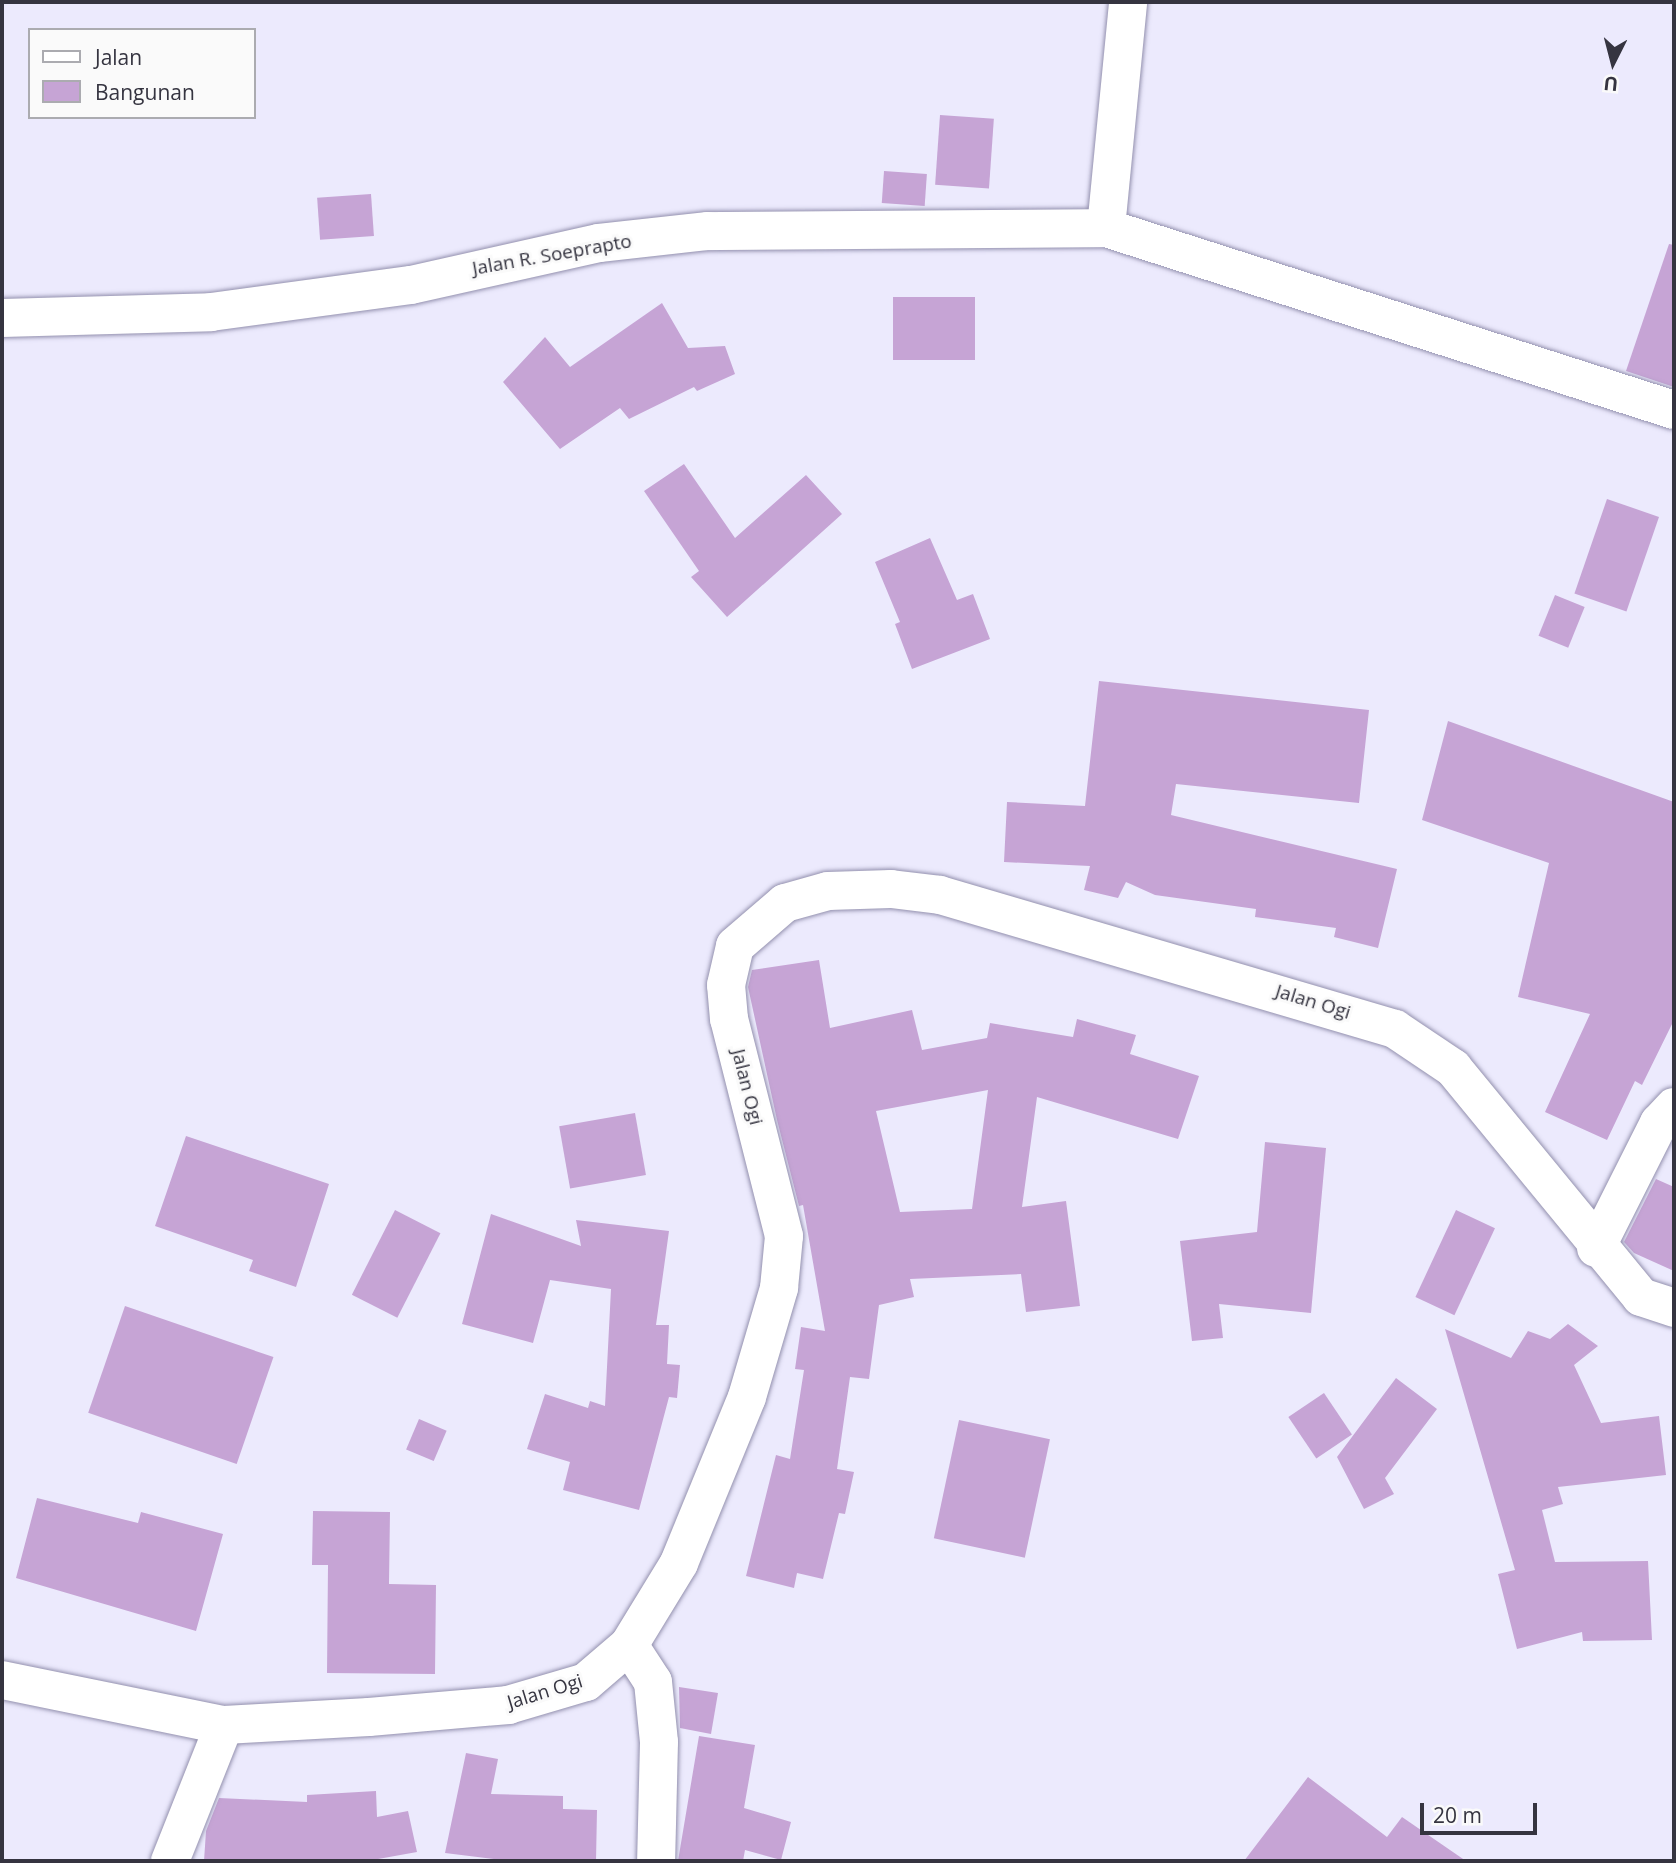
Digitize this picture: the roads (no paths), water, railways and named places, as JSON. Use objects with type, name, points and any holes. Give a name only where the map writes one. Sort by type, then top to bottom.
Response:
[{"type":"street","points":[[1105,228],[1128,2]]},
{"type":"street","name":"Jalan R. Soeprapto","points":[[2,318],[211,312],[411,285],[599,243],[708,231],[1105,228],[1674,410]]},
{"type":"street","name":"Jalan Ogi","points":[[2,1680],[225,1725],[508,1705],[586,1682],[629,1645],[684,1551],[747,1397],[779,1288],[784,1236],[729,1018],[726,985],[735,946],[785,903],[828,891],[891,889],[940,895],[1395,1029],[1453,1068],[1536,1165],[1596,1248],[1641,1297],[1674,1308]]},
{"type":"street","points":[[1596,1248],[1659,1123],[1674,1107]]},
{"type":"street","points":[[629,1645],[653,1682],[659,1742],[656,1861]]},
{"type":"street","points":[[170,1861],[225,1725]]}]
